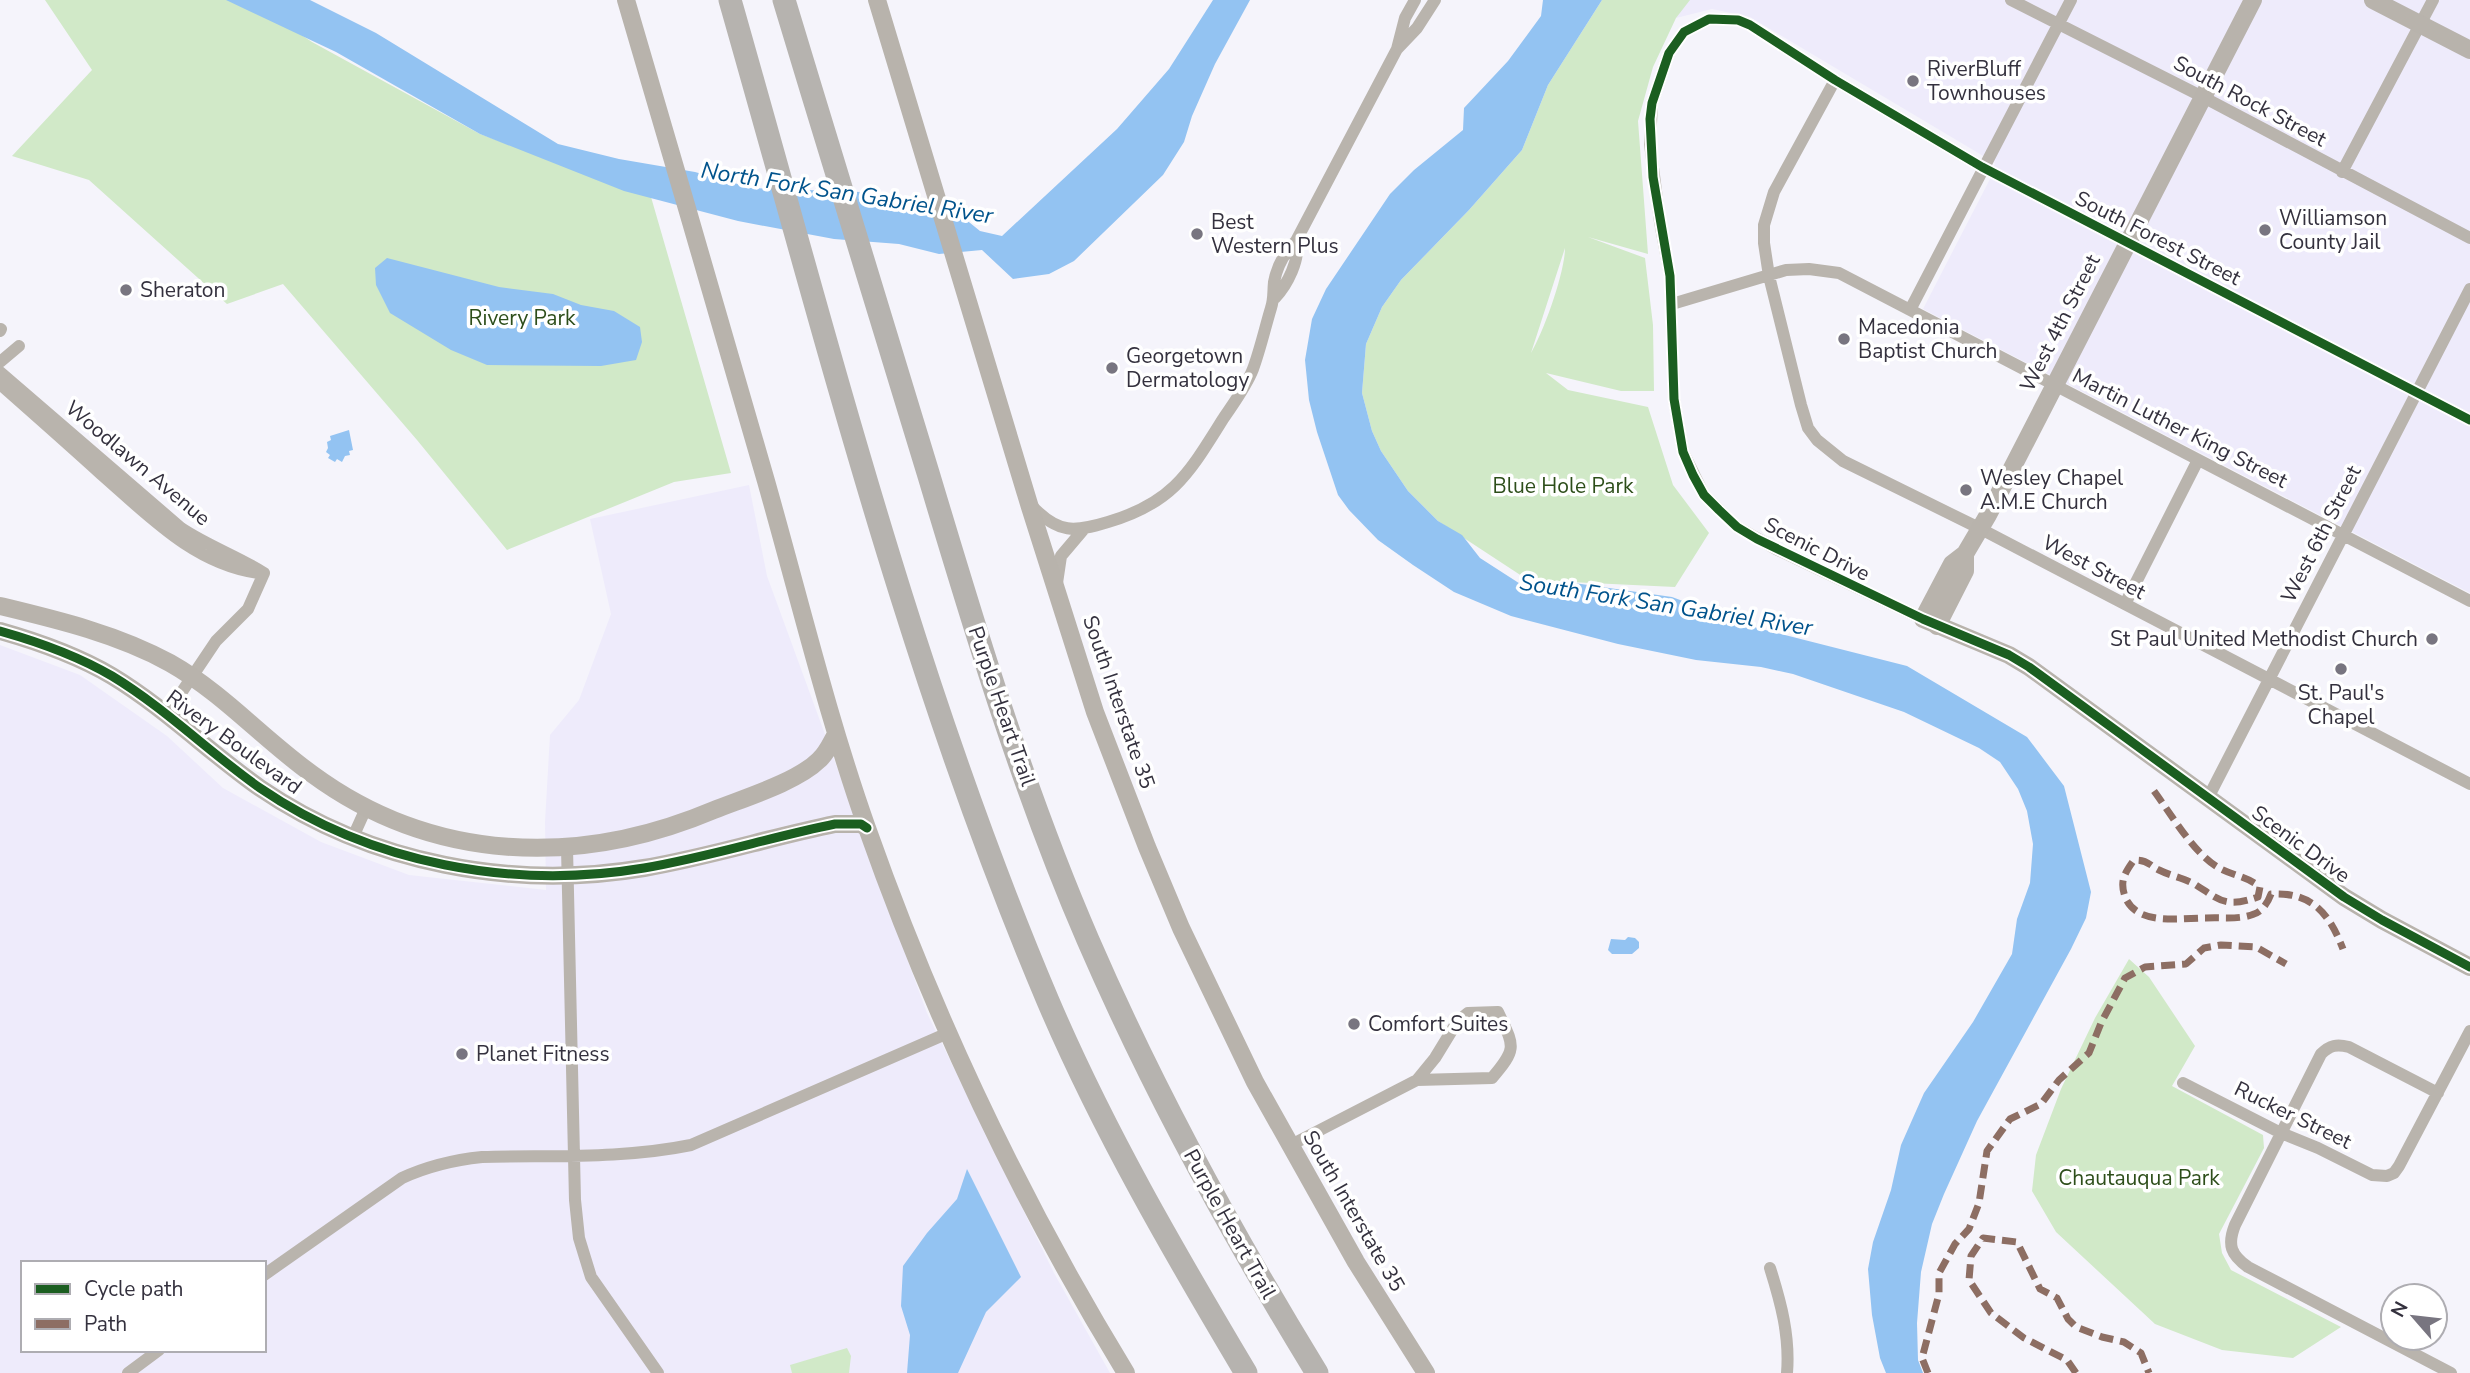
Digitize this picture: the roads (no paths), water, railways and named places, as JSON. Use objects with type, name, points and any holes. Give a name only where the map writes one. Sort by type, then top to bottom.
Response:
[{"type":"highway","points":[[730,0],[861,459],[929,685],[966,791],[1050,1005],[1096,1104],[1166,1238],[1245,1373]]},
{"type":"highway","name":"Purple Heart Trail","points":[[784,0],[1015,751],[1088,939],[1142,1059],[1241,1249],[1317,1373]]},
{"type":"street","points":[[626,0],[766,481],[836,734],[867,828],[948,1032],[1019,1184],[1126,1373]]},
{"type":"street","name":"South Interstate 35","points":[[877,0],[1095,712],[1181,928],[1289,1146],[1356,1262],[1426,1373]]},
{"type":"street","points":[[1030,504],[1049,523],[1070,530],[1083,530],[1137,512],[1156,502],[1178,485],[1195,464],[1253,371],[1275,298],[1274,283],[1281,260],[1296,241],[1397,49],[1405,18],[1415,0]]},
{"type":"street","points":[[1397,49],[1417,28],[1435,0]]},
{"type":"street","name":"South Rock Street","points":[[2011,0],[2203,97],[2470,238]]},
{"type":"street","points":[[1910,310],[2071,0]]},
{"type":"street","name":"West 4th Street","points":[[1930,623],[1965,571],[1965,554],[1988,515],[2253,0]]},
{"type":"street","points":[[2373,0],[2470,50]]},
{"type":"street","points":[[2342,172],[2433,0]]},
{"type":"street","name":"Scenic Drive","points":[[1835,80],[1750,25],[1738,20],[1709,19],[1695,24],[1677,39],[1660,78],[1650,119],[1653,177],[1670,276],[1674,399],[1683,452],[1704,495],[1737,527],[1757,539],[1930,623],[2009,655],[2029,667],[2344,897],[2470,967]]},
{"type":"street","name":"South Forest Street","points":[[1835,80],[1982,167],[2470,420]]},
{"type":"street","name":"West Street","points":[[1835,80],[1774,192],[1764,225],[1769,276],[1801,405],[1808,428],[1816,440],[1843,461],[1979,528],[2470,784]]},
{"type":"street","name":"Martin Luther King Street","points":[[1672,304],[1786,270],[1809,269],[1839,273],[2470,601]]},
{"type":"street","name":"West 6th Street","points":[[2208,798],[2470,289]]},
{"type":"street","points":[[0,362],[19,346]]},
{"type":"street","name":"Woodlawn Avenue","points":[[0,372],[181,528],[201,542],[264,573]]},
{"type":"street","name":"Woodlawn Avenue","points":[[0,384],[173,536],[218,562],[240,570],[264,573]]},
{"type":"street","points":[[2125,604],[2198,460]]},
{"type":"street","points":[[1057,590],[1061,556],[1083,530]]},
{"type":"street","points":[[167,715],[216,641],[248,610],[264,573]]},
{"type":"street","name":"Rivery Boulevard","points":[[0,606],[124,641],[171,664],[226,702],[312,774],[367,806],[419,829],[469,842],[513,848],[566,848],[604,844],[654,833],[742,799],[811,767],[826,753],[836,734]]},
{"type":"street","name":"Rivery Boulevard","points":[[0,631],[74,657],[111,675],[274,797],[354,837],[392,852],[442,865],[488,872],[567,875],[645,868],[838,824],[861,824],[867,828]]},
{"type":"street","points":[[354,837],[367,806]]},
{"type":"street","points":[[566,848],[575,1200],[583,1258],[591,1277],[659,1373]]},
{"type":"street","points":[[1289,1146],[1417,1080],[1436,1058],[1458,1022],[1468,1013],[1498,1012],[1513,1043],[1509,1056],[1492,1078],[1417,1080]]},
{"type":"street","points":[[2451,1373],[2248,1268],[2236,1259],[2230,1250],[2235,1225],[2321,1055],[2334,1045],[2349,1047],[2438,1093],[2470,1031]]},
{"type":"street","points":[[266,1274],[402,1178],[421,1170],[441,1163],[482,1157],[632,1154],[691,1145],[948,1032]]},
{"type":"street","name":"Rucker Street","points":[[2183,1083],[2372,1175],[2386,1176],[2394,1173],[2399,1166],[2438,1093]]},
{"type":"street","points":[[1769,1268],[1787,1335],[1787,1373]]},
{"type":"street","points":[[128,1373],[156,1352]]},
{"type":"water","name":"North Fork San Gabriel River","points":[[226,0],[310,0],[376,33],[558,144],[619,159],[695,172],[752,188],[861,192],[918,202],[959,214],[980,231],[1002,236],[1117,129],[1169,69],[1213,0],[1250,0],[1215,64],[1192,116],[1184,142],[1163,175],[1074,261],[1049,274],[1013,279],[982,250],[939,254],[899,244],[834,239],[738,221],[624,191],[480,134],[336,52]]},
{"type":"water","name":"South Fork San Gabriel River","points":[[1543,0],[1602,0],[1548,85],[1522,150],[1401,280],[1382,307],[1366,344],[1362,393],[1372,431],[1381,451],[1408,491],[1438,521],[1462,535],[1480,558],[1525,587],[1574,583],[1672,597],[1750,626],[1907,666],[2027,737],[2064,786],[2091,892],[2086,918],[1977,1121],[1932,1224],[1921,1272],[1917,1323],[1918,1360],[1923,1373],[1886,1373],[1880,1358],[1872,1315],[1868,1269],[1873,1242],[1891,1190],[1901,1145],[1924,1093],[1973,1022],[2012,954],[2017,919],[2030,883],[2033,844],[2027,811],[2018,789],[2000,762],[1979,748],[1904,712],[1793,674],[1761,667],[1696,660],[1618,644],[1511,616],[1454,592],[1378,540],[1349,510],[1338,495],[1317,432],[1309,400],[1305,360],[1312,319],[1326,289],[1390,194],[1414,170],[1463,130],[1464,108],[1508,61],[1541,16]]},
{"type":"water","points":[[387,258],[499,287],[553,294],[581,305],[614,311],[640,327],[642,342],[636,360],[601,366],[487,365],[451,350],[390,313],[376,285],[375,268]]},
{"type":"water","points":[[349,430],[353,450],[349,451],[350,455],[345,456],[342,462],[328,458],[330,455],[326,452],[330,436]]},
{"type":"water","points":[[1628,937],[1639,942],[1639,948],[1632,954],[1612,954],[1608,950],[1611,939],[1625,940]]},
{"type":"water","points":[[967,1169],[1021,1277],[986,1312],[958,1373],[907,1373],[910,1335],[901,1306],[903,1266],[957,1199]]},
{"type":"place","name":"RiverBluff Townhouses","points":[[1913,81]]},
{"type":"place","name":"Williamson County Jail","points":[[2265,230]]},
{"type":"place","name":"Best Western Plus","points":[[1197,234]]},
{"type":"place","name":"Sheraton","points":[[126,290]]},
{"type":"place","name":"Macedonia Baptist Church","points":[[1844,339]]},
{"type":"place","name":"Georgetown Dermatology","points":[[1112,368]]},
{"type":"place","name":"Wesley Chapel A.M.E Church","points":[[1966,490]]},
{"type":"place","name":"St Paul United Methodist Church","points":[[2432,639]]},
{"type":"place","name":"St. Paul's Chapel","points":[[2341,669]]},
{"type":"place","name":"Comfort Suites","points":[[1354,1024]]},
{"type":"place","name":"Planet Fitness","points":[[462,1054]]},
{"type":"park label","name":"Rivery Park","points":[[522,318]]},
{"type":"park label","name":"Blue Hole Park","points":[[1563,486]]},
{"type":"park label","name":"Chautauqua Park","points":[[2139,1178]]}]
